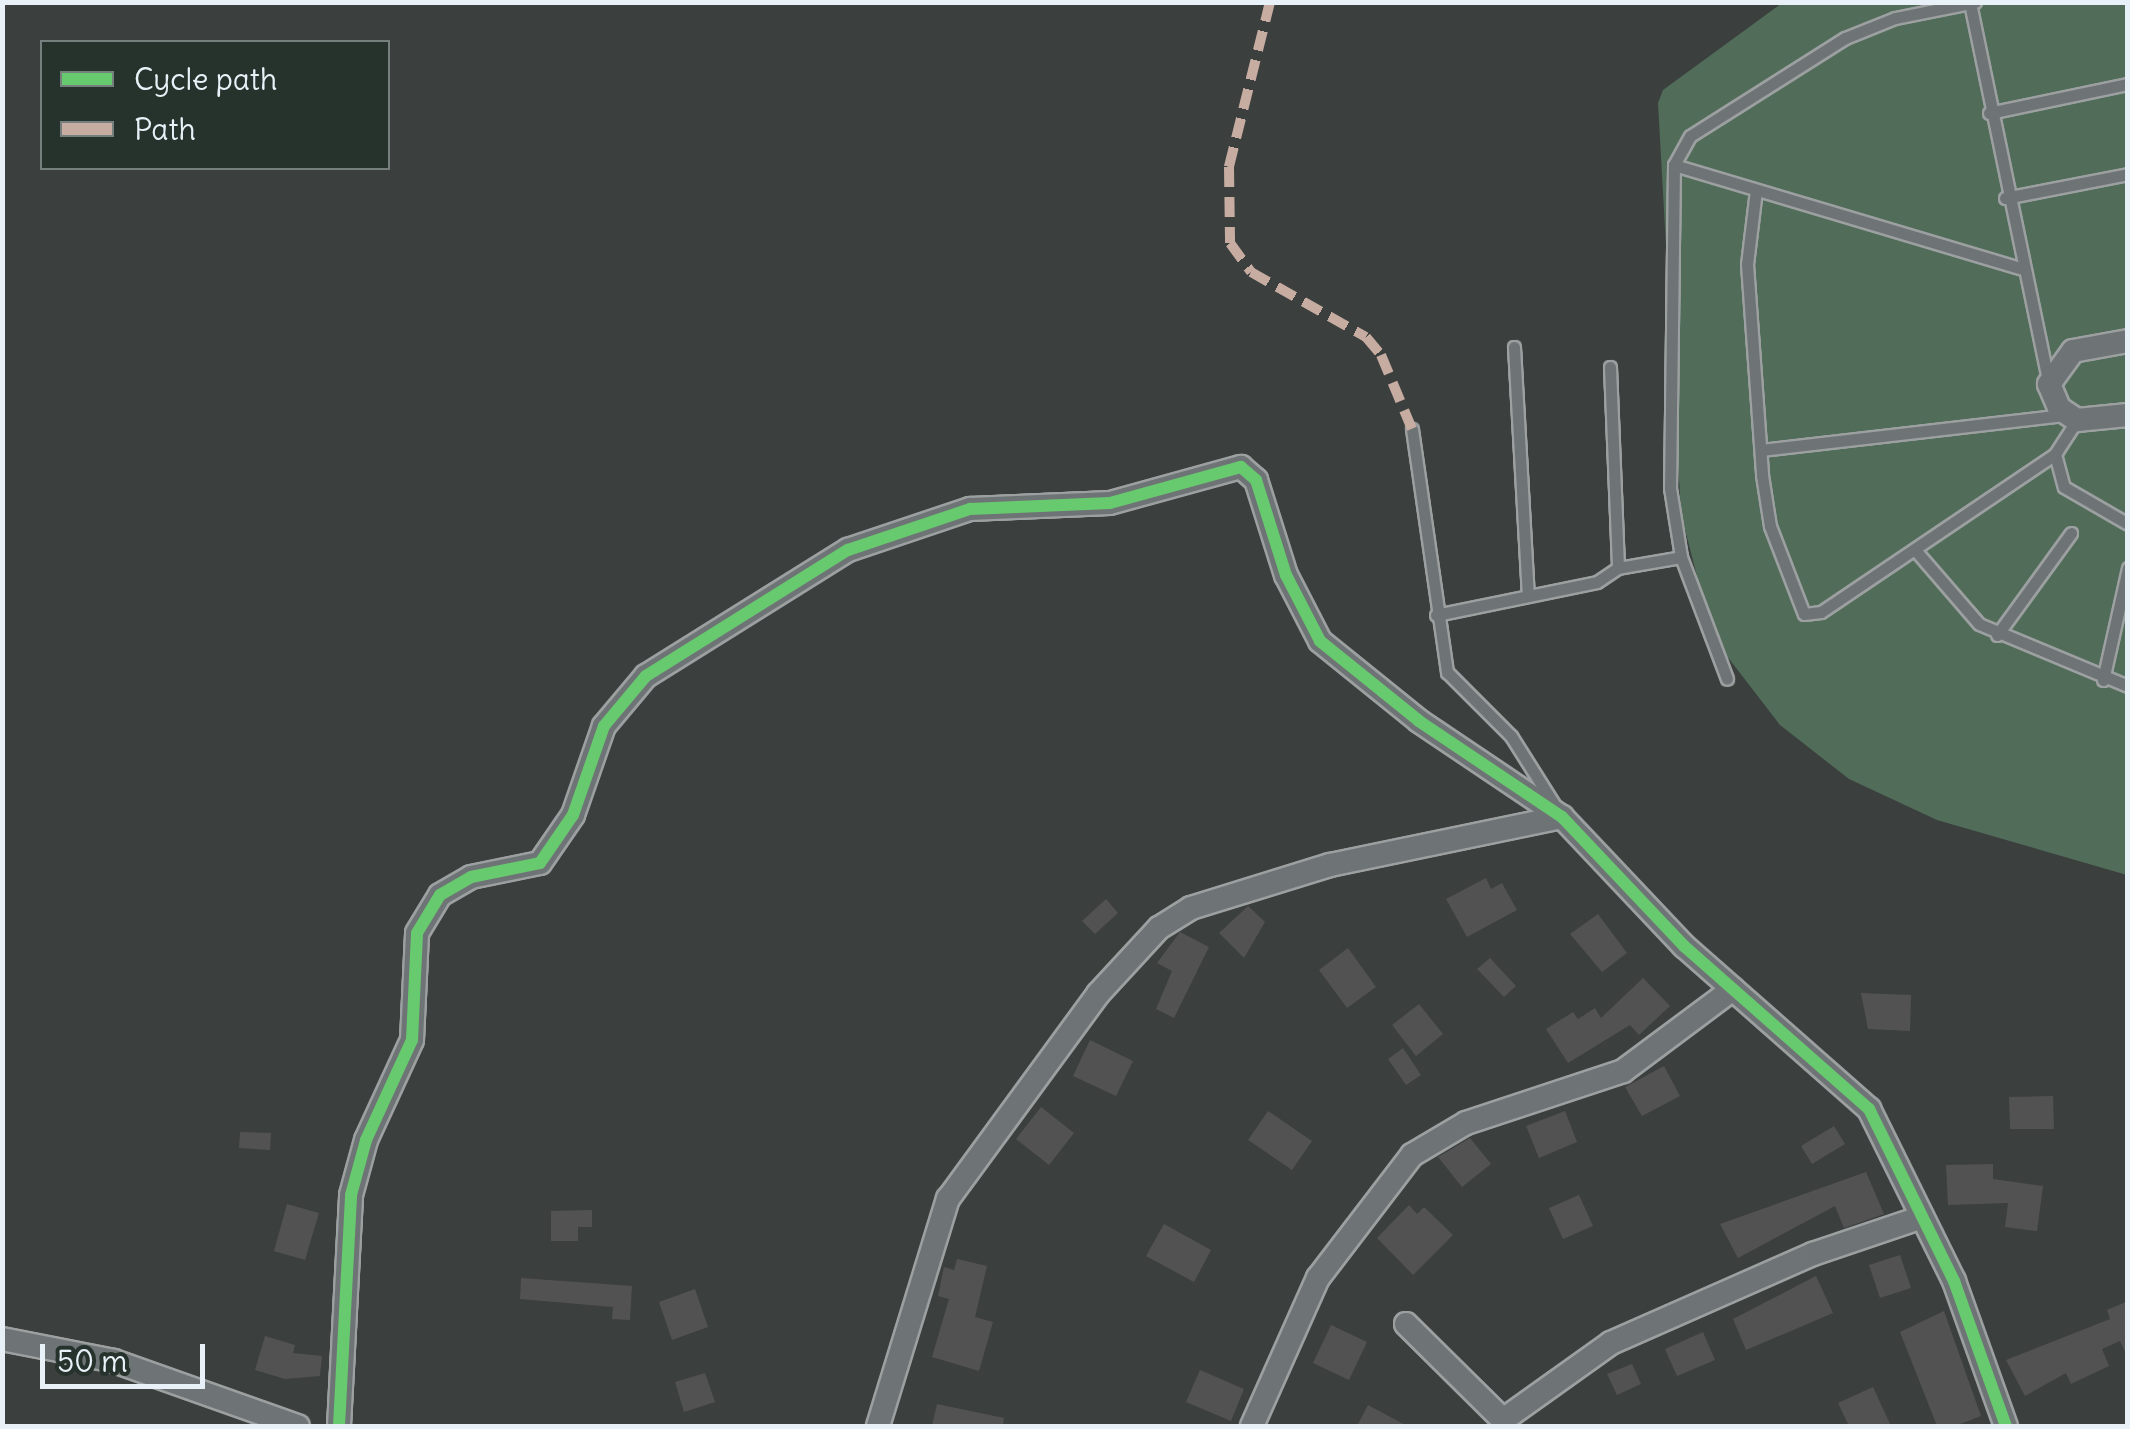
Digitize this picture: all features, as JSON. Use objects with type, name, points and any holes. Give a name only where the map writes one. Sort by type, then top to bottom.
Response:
[{"type":"street","points":[[2128,341],[2072,351],[2049,384],[2072,418],[2128,415]]},
{"type":"street","points":[[339,1426],[351,1195],[366,1140],[412,1040],[423,914],[456,884],[540,862],[574,816],[604,726],[646,676],[848,550],[970,508],[1110,503],[1231,468],[1250,470],[1320,641],[1420,721],[1562,817],[1733,989],[1869,1109],[1922,1218],[2006,1426]]},
{"type":"street","points":[[878,1426],[948,1199],[1098,994],[1159,928],[1191,908],[1330,865],[1562,817]]},
{"type":"street","points":[[1252,1426],[1318,1278],[1412,1155],[1466,1123],[1623,1071],[1733,989]]},
{"type":"street","points":[[1406,1324],[1504,1420],[1519,1420],[1612,1343],[1814,1254],[1922,1218]]},
{"type":"street","points":[[2,1340],[114,1361],[298,1426]]},
{"type":"lane","points":[[1727,679],[1682,557],[1670,488],[1674,165],[1690,136],[1845,38],[1895,18],[1972,3],[2005,198],[2049,384]]},
{"type":"lane","points":[[1990,113],[2128,84]]},
{"type":"lane","points":[[1674,165],[2020,268]]},
{"type":"lane","points":[[2005,198],[2128,174]]},
{"type":"lane","points":[[1756,190],[1747,264],[1760,450],[1770,526],[1804,614],[1820,612],[1916,551],[2055,454],[2072,418]]},
{"type":"lane","points":[[1514,347],[1528,596]]},
{"type":"lane","points":[[1610,367],[1618,568]]},
{"type":"lane","points":[[1760,450],[2072,418]]},
{"type":"lane","points":[[1412,429],[1446,672],[1512,736],[1562,817]]},
{"type":"lane","points":[[2055,454],[2064,487],[2128,524]]},
{"type":"lane","points":[[1997,635],[2070,533]]},
{"type":"lane","points":[[1916,551],[1958,606],[1997,635],[2103,680],[2128,686]]},
{"type":"lane","points":[[1436,615],[1597,582],[1618,568],[1682,557]]},
{"type":"lane","points":[[2103,680],[2128,568]]},
{"type":"green space","points":[[1782,3],[2127,3],[2127,875],[1937,820],[1849,779],[1780,725],[1713,638],[1681,514],[1658,103],[1663,90]]},
{"type":"building","points":[[1486,878],[1491,889],[1502,883],[1517,910],[1467,937],[1446,899]]},
{"type":"building","points":[[1106,899],[1118,913],[1095,934],[1082,921]]},
{"type":"building","points":[[1248,906],[1265,922],[1244,958],[1219,933]]},
{"type":"building","points":[[1598,914],[1627,953],[1602,972],[1570,934]]},
{"type":"building","points":[[1180,932],[1209,947],[1174,1018],[1156,1009],[1172,971],[1157,963]]},
{"type":"building","points":[[1348,948],[1376,987],[1347,1008],[1319,970]]},
{"type":"building","points":[[1490,958],[1516,986],[1504,997],[1477,969]]},
{"type":"building","points":[[1643,978],[1670,1006],[1639,1035],[1630,1025],[1568,1063],[1546,1029],[1573,1012],[1578,1019],[1595,1008],[1601,1018]]},
{"type":"building","points":[[1861,993],[1911,995],[1910,1031],[1868,1029]]},
{"type":"building","points":[[1419,1004],[1443,1034],[1416,1056],[1392,1025]]},
{"type":"building","points":[[1090,1040],[1133,1061],[1116,1096],[1073,1076]]},
{"type":"building","points":[[1403,1048],[1421,1075],[1406,1085],[1388,1059]]},
{"type":"building","points":[[1664,1066],[1680,1096],[1642,1116],[1625,1087]]},
{"type":"building","points":[[2053,1096],[2054,1129],[2010,1129],[2009,1097]]},
{"type":"building","points":[[1041,1107],[1074,1133],[1049,1165],[1016,1139]]},
{"type":"building","points":[[1268,1111],[1312,1141],[1292,1170],[1248,1140]]},
{"type":"building","points":[[1565,1111],[1577,1142],[1539,1158],[1526,1126]]},
{"type":"building","points":[[1834,1126],[1845,1144],[1812,1164],[1801,1146]]},
{"type":"building","points":[[240,1132],[271,1133],[270,1150],[239,1148]]},
{"type":"building","points":[[1470,1138],[1491,1164],[1462,1187],[1438,1157]]},
{"type":"building","points":[[1993,1164],[1993,1179],[2043,1186],[2037,1231],[2005,1227],[2008,1203],[1948,1205],[1946,1165]]},
{"type":"building","points":[[1866,1172],[1884,1214],[1844,1228],[1835,1206],[1738,1258],[1720,1224]]},
{"type":"building","points":[[1579,1195],[1593,1226],[1563,1239],[1549,1208]]},
{"type":"building","points":[[287,1204],[319,1213],[305,1260],[274,1251]]},
{"type":"building","points":[[1409,1205],[1417,1214],[1424,1207],[1453,1235],[1413,1275],[1377,1238]]},
{"type":"building","points":[[592,1210],[592,1227],[578,1227],[578,1241],[551,1241],[551,1211]]},
{"type":"building","points":[[1164,1224],[1211,1250],[1194,1282],[1146,1256]]},
{"type":"building","points":[[1900,1255],[1911,1288],[1880,1298],[1869,1265]]},
{"type":"building","points":[[957,1259],[987,1266],[975,1317],[993,1322],[979,1371],[932,1357],[949,1299],[938,1296],[944,1267],[954,1270]]},
{"type":"building","points":[[1816,1276],[1833,1313],[1746,1350],[1733,1319]]},
{"type":"building","points":[[521,1278],[632,1286],[630,1320],[612,1319],[613,1307],[520,1299]]},
{"type":"building","points":[[695,1289],[708,1327],[672,1340],[659,1302]]},
{"type":"building","points":[[2128,1301],[2128,1358],[2120,1341],[2102,1349],[2109,1366],[2071,1384],[2066,1373],[2025,1396],[2006,1360],[2110,1319],[2107,1310]]},
{"type":"building","points":[[1944,1311],[1981,1416],[1955,1426],[1937,1426],[1900,1332]]},
{"type":"building","points":[[1331,1325],[1367,1342],[1349,1380],[1313,1363]]},
{"type":"building","points":[[1703,1332],[1715,1360],[1677,1376],[1665,1349]]},
{"type":"building","points":[[265,1336],[295,1345],[293,1353],[322,1356],[320,1376],[285,1379],[255,1370]]},
{"type":"building","points":[[1632,1364],[1641,1384],[1617,1395],[1607,1374]]},
{"type":"building","points":[[1200,1370],[1244,1389],[1231,1421],[1186,1402]]},
{"type":"building","points":[[705,1373],[715,1402],[684,1412],[675,1382]]},
{"type":"building","points":[[1873,1387],[1891,1426],[1849,1426],[1838,1403]]},
{"type":"building","points":[[937,1404],[1004,1418],[1003,1426],[932,1426]]},
{"type":"building","points":[[1368,1405],[1407,1426],[1357,1426]]},
{"type":"marked path","points":[[1270,2],[1229,167],[1230,243],[1251,272],[1366,337],[1381,355],[1412,429]]},
{"type":"cycle path","points":[[339,1426],[351,1195],[366,1140],[412,1040],[417,933],[440,895],[471,877],[540,863],[573,815],[604,726],[646,676],[848,550],[970,509],[1110,503],[1241,467],[1256,480],[1286,575],[1320,641],[1419,721],[1562,817],[1684,946],[1869,1109],[1954,1281],[2006,1426]]}]
